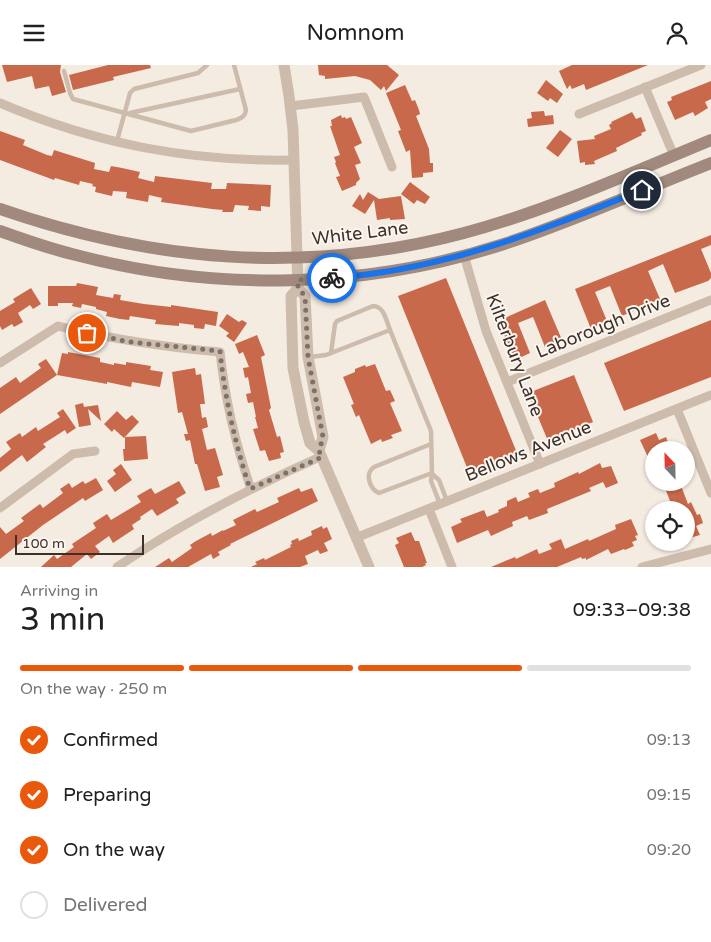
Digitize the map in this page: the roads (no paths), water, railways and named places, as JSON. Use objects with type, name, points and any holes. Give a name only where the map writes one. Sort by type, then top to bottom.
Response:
[{"type":"main road","name":"White Lane","points":[[0,209],[75,233],[154,249],[221,257],[298,258],[339,255],[389,249],[464,233],[540,209],[711,140]]},
{"type":"main road","points":[[0,231],[75,255],[154,272],[298,284],[405,268],[464,255],[540,231],[711,163]]},
{"type":"street","points":[[284,65],[291,106],[298,258],[298,284],[291,297],[293,368],[310,443],[321,453],[370,567]]},
{"type":"street","points":[[579,114],[701,65]]},
{"type":"street","points":[[645,87],[674,155]]},
{"type":"street","points":[[291,106],[364,97],[392,167]]},
{"type":"street","points":[[0,103],[64,128],[117,143],[195,157],[264,161],[294,160]]},
{"type":"street","name":"Kilterbury Lane","points":[[464,255],[480,315],[540,464]]},
{"type":"street","points":[[298,284],[305,296],[308,357],[323,437],[321,453]]},
{"type":"street","name":"Laborough Drive","points":[[507,382],[711,300]]},
{"type":"street","points":[[0,363],[58,326],[130,342],[220,351],[226,401],[233,433],[250,489]]},
{"type":"street","name":"Bellows Avenue","points":[[358,537],[711,395]]},
{"type":"street","points":[[677,409],[711,493]]},
{"type":"street","points":[[0,507],[73,454],[95,451]]},
{"type":"street","points":[[117,567],[173,531],[321,453]]},
{"type":"street","points":[[429,509],[452,567]]},
{"type":"street","points":[[642,567],[711,549]]},
{"type":"lane","points":[[117,143],[127,113],[130,93],[134,89],[198,73],[207,65]]},
{"type":"lane","points":[[64,71],[73,99],[191,131],[243,117],[246,111],[234,65]]},
{"type":"lane","points":[[127,113],[240,89]]},
{"type":"lane","points":[[331,353],[335,324],[338,321],[373,306],[382,309],[431,431],[431,481],[444,503]]},
{"type":"lane","points":[[308,357],[331,353],[390,330]]},
{"type":"lane","points":[[431,444],[370,469],[368,476],[374,490],[379,493],[432,474]]}]
